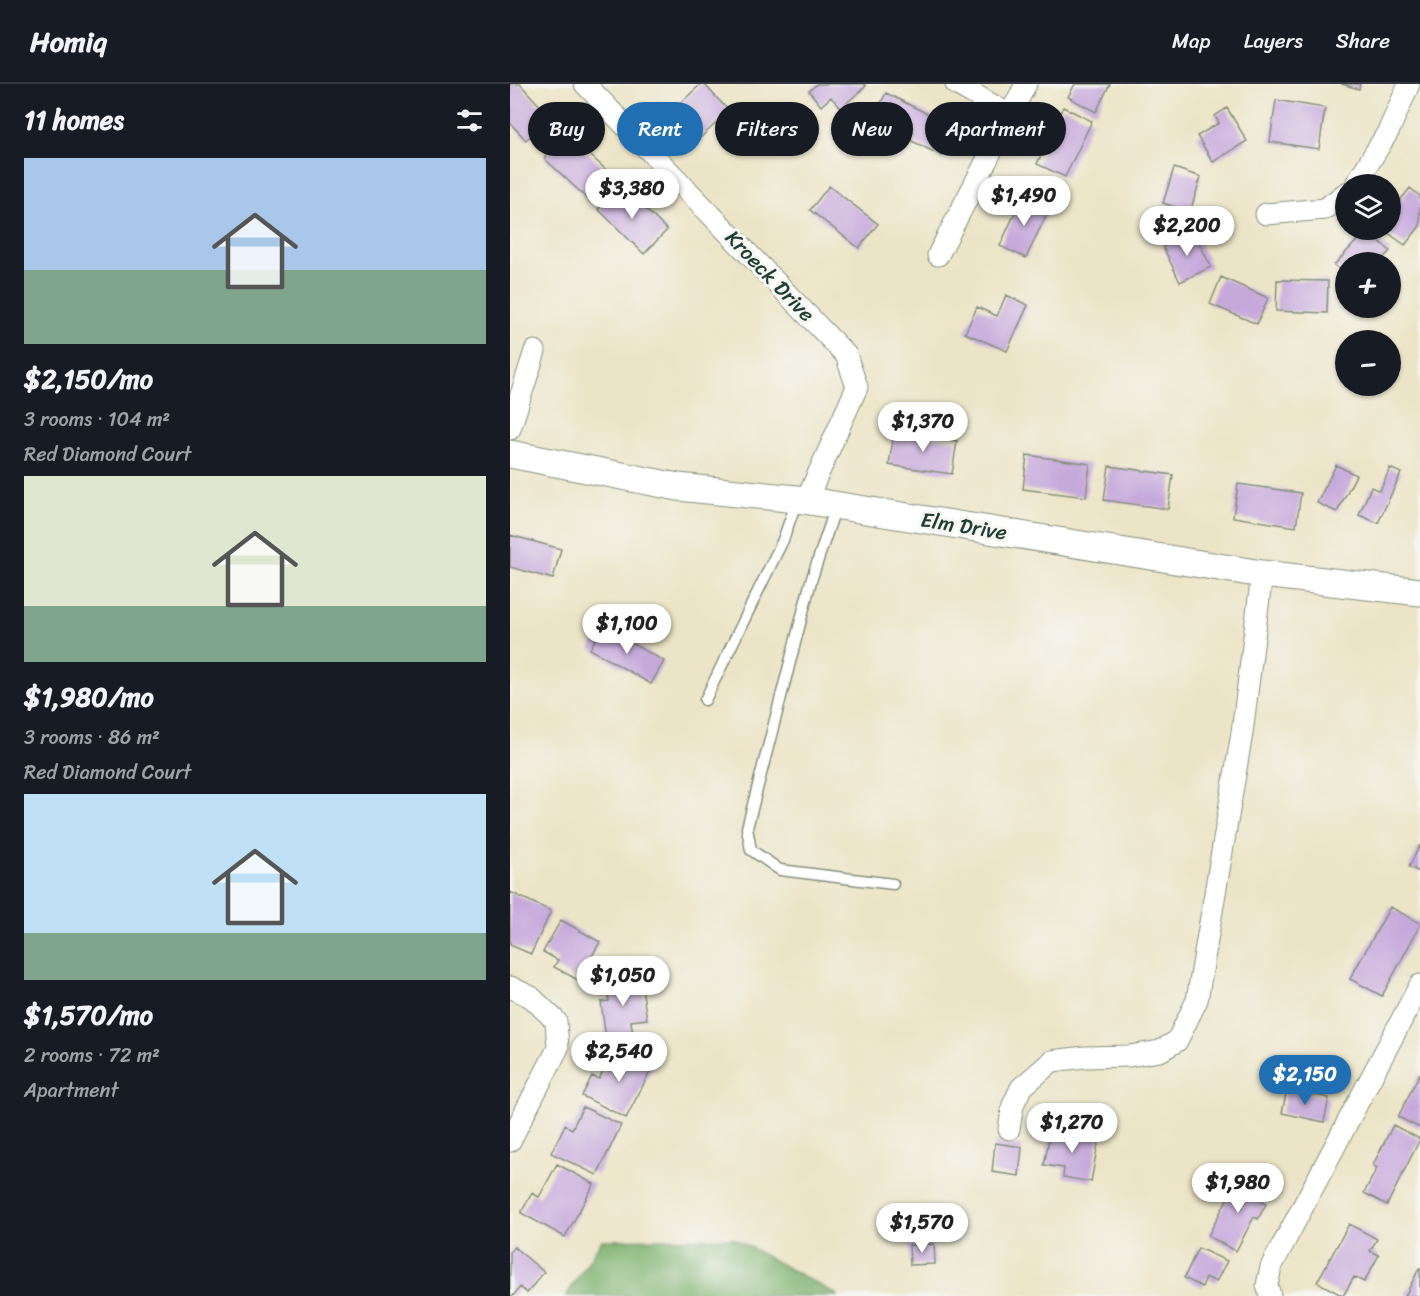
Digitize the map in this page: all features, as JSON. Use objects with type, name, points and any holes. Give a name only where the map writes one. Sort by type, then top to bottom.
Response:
[{"type":"street","name":"Kroeck Drive","points":[[585,84],[846,355],[857,387],[802,500]]},
{"type":"street","points":[[956,84],[988,102]]},
{"type":"street","points":[[1016,102],[1026,84]]},
{"type":"street","points":[[1362,174],[1389,130],[1409,84]]},
{"type":"street","points":[[938,255],[989,156]]},
{"type":"street","points":[[1266,214],[1325,209],[1335,201]]},
{"type":"street","points":[[510,429],[536,351]]},
{"type":"street","name":"Elm Drive","points":[[510,454],[678,488],[802,500],[1262,574],[1420,592]]},
{"type":"street","points":[[1009,1129],[1013,1105],[1021,1089],[1052,1061],[1160,1052],[1177,1041],[1197,1000],[1242,733],[1262,574]]},
{"type":"street","points":[[1270,1296],[1267,1285],[1271,1267],[1420,985]]},
{"type":"street","points":[[510,987],[531,997],[556,1022],[558,1048],[510,1141]]},
{"type":"lane","points":[[705,700],[802,500]]},
{"type":"lane","points":[[836,506],[811,581],[747,828],[751,850],[780,870],[893,884]]},
{"type":"green space","points":[[733,1238],[839,1296],[566,1296],[602,1240]]},
{"type":"building","points":[[510,84],[520,84],[536,102],[528,102],[528,138],[526,140],[510,123]]},
{"type":"building","points":[[701,84],[704,84],[721,102],[715,102],[715,124],[703,135],[703,102],[682,102]]},
{"type":"building","points":[[817,84],[864,84],[866,86],[848,102],[836,102],[831,97],[821,106],[809,91]]},
{"type":"building","points":[[1075,84],[1110,84],[1096,112],[1068,97]]},
{"type":"building","points":[[1341,84],[1360,84],[1359,89]]},
{"type":"building","points":[[886,93],[904,102],[882,102]]},
{"type":"building","points":[[1276,100],[1325,108],[1319,149],[1270,142]]},
{"type":"building","points":[[913,106],[925,112],[925,148],[913,142]]},
{"type":"building","points":[[1066,108],[1092,121],[1065,177],[1037,164],[1041,156],[1066,156]]},
{"type":"building","points":[[1227,108],[1247,141],[1213,162],[1197,136],[1219,123],[1215,116]]},
{"type":"building","points":[[546,156],[591,156],[615,178],[592,203],[544,158]]},
{"type":"building","points":[[1174,168],[1201,177],[1190,212],[1163,203]]},
{"type":"building","points":[[621,185],[667,230],[644,254],[598,209]]},
{"type":"building","points":[[829,186],[878,224],[859,248],[810,210]]},
{"type":"building","points":[[1410,188],[1420,196],[1420,226],[1405,245],[1398,240],[1401,240],[1401,199]]},
{"type":"building","points":[[1022,197],[1049,209],[1026,258],[1000,246]]},
{"type":"building","points":[[1194,232],[1211,267],[1180,282],[1163,247]]},
{"type":"building","points":[[1358,240],[1378,240],[1390,251],[1389,252],[1346,252]]},
{"type":"building","points":[[1221,277],[1268,298],[1257,324],[1210,304]]},
{"type":"building","points":[[1277,280],[1328,281],[1327,313],[1276,311]]},
{"type":"building","points":[[1006,295],[1028,305],[1007,351],[965,333],[977,307],[997,316]]},
{"type":"building","points":[[894,432],[957,441],[952,474],[889,465]]},
{"type":"building","points":[[1027,455],[1090,464],[1086,497],[1023,489]]},
{"type":"building","points":[[1336,465],[1356,475],[1337,512],[1317,503]]},
{"type":"building","points":[[1109,466],[1173,475],[1168,509],[1104,500]]},
{"type":"building","points":[[1390,468],[1401,473],[1378,523],[1359,515],[1371,487],[1380,491]]},
{"type":"building","points":[[1238,484],[1301,493],[1296,527],[1233,517]]},
{"type":"building","points":[[510,535],[561,549],[553,579],[510,567]]},
{"type":"building","points":[[602,627],[664,661],[651,684],[590,649]]},
{"type":"building","points":[[1420,845],[1420,872],[1409,867]]},
{"type":"building","points":[[510,892],[551,911],[531,954],[510,945]]},
{"type":"building","points":[[1390,907],[1420,925],[1382,996],[1350,979]]},
{"type":"building","points":[[561,920],[600,942],[589,961],[597,966],[587,985],[554,967],[558,960],[543,952]]},
{"type":"building","points":[[640,976],[647,1019],[631,1021],[633,1035],[606,1039],[601,1002],[609,1001],[606,981]]},
{"type":"building","points":[[616,1047],[653,1066],[626,1118],[582,1096],[592,1076],[599,1079]]},
{"type":"building","points":[[1420,1073],[1420,1128],[1398,1117]]},
{"type":"building","points":[[1287,1089],[1329,1098],[1324,1122],[1282,1113]]},
{"type":"building","points":[[583,1107],[621,1125],[597,1175],[551,1153],[565,1125],[572,1129]]},
{"type":"building","points":[[1393,1125],[1420,1139],[1387,1205],[1364,1193],[1377,1168],[1373,1165]]},
{"type":"building","points":[[1051,1129],[1099,1138],[1091,1182],[1063,1177],[1064,1168],[1044,1165]]},
{"type":"building","points":[[995,1143],[1022,1147],[1019,1176],[992,1172]]},
{"type":"building","points":[[557,1164],[594,1184],[565,1237],[521,1213],[532,1193],[539,1197]]},
{"type":"building","points":[[1239,1176],[1265,1189],[1259,1200],[1266,1204],[1258,1219],[1254,1217],[1236,1251],[1208,1236]]},
{"type":"building","points":[[1349,1224],[1377,1239],[1370,1251],[1379,1255],[1364,1282],[1354,1277],[1343,1296],[1317,1282]]},
{"type":"building","points":[[934,1244],[935,1264],[910,1265],[909,1245]]},
{"type":"building","points":[[514,1247],[544,1272],[527,1293],[520,1287],[513,1296],[510,1296],[510,1252]]},
{"type":"building","points":[[1198,1248],[1227,1261],[1216,1282],[1206,1277],[1202,1287],[1184,1278]]},
{"type":"building","points":[[1420,1267],[1420,1296],[1405,1296]]}]
